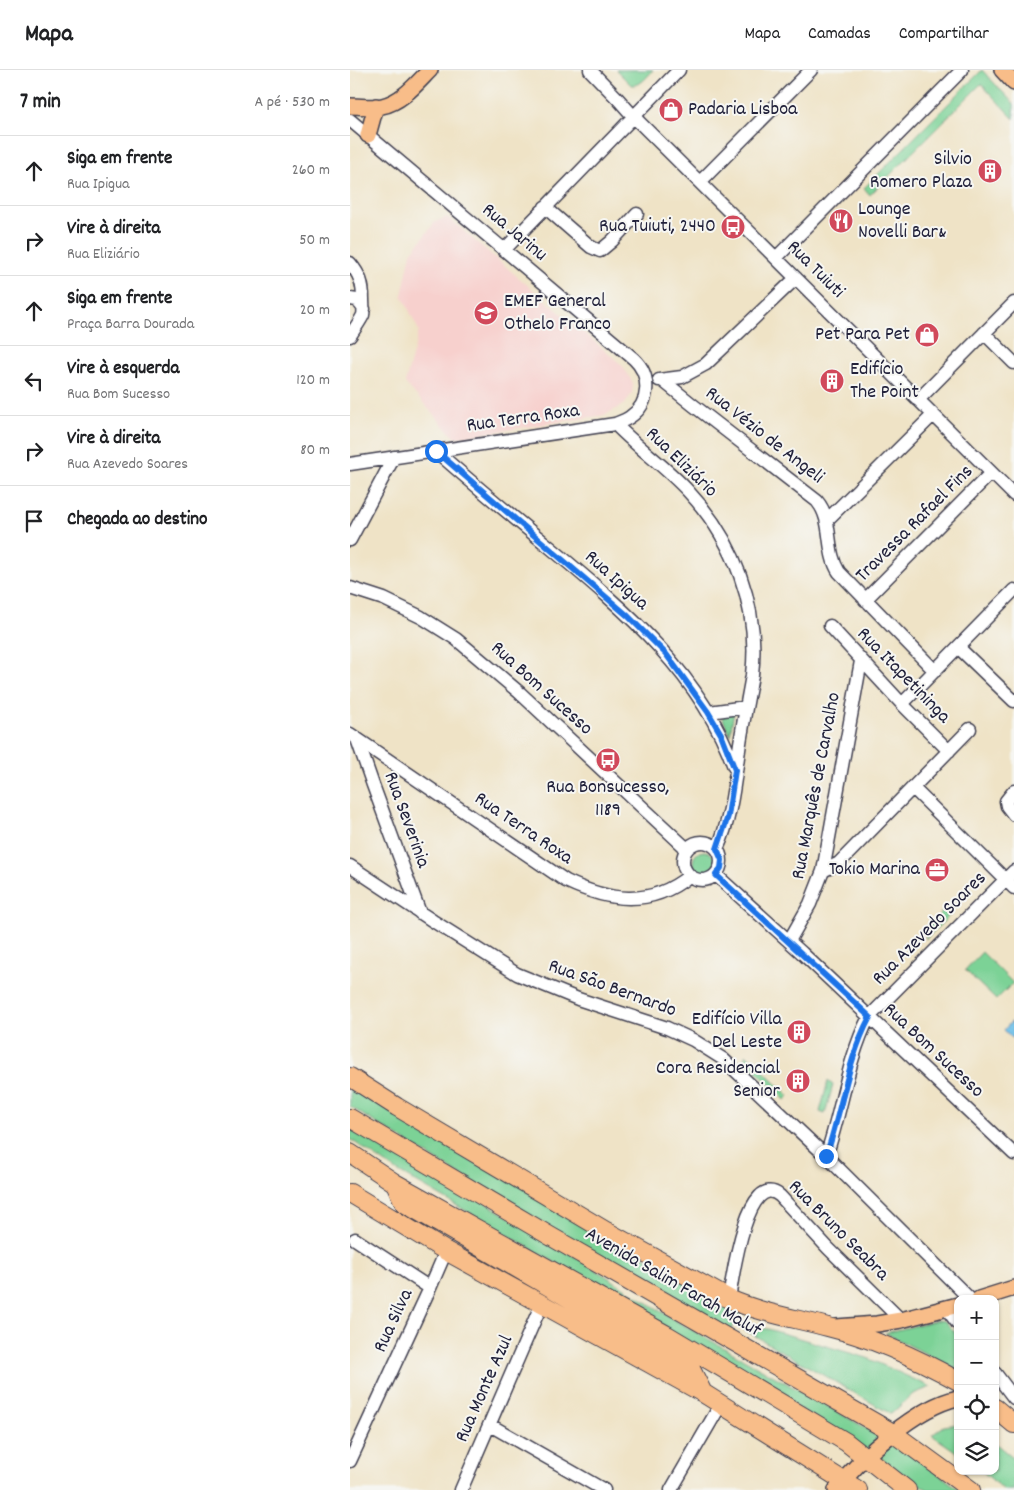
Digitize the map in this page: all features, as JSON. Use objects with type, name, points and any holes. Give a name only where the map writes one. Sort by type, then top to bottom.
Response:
[{"type":"highway","name":"Avenida Salim Farah Maluf","points":[[350,1077],[606,1231],[729,1299],[762,1311],[829,1327],[874,1342],[922,1362],[954,1379]]},
{"type":"highway","name":"Avenida Salim Farah Maluf","points":[[350,1118],[541,1231],[893,1433],[971,1490]]},
{"type":"highway","points":[[350,1153],[396,1183],[667,1335],[844,1441],[907,1490]]},
{"type":"highway","points":[[396,1183],[404,1203],[691,1370],[704,1393]]},
{"type":"highway","points":[[350,1193],[446,1251],[704,1393],[846,1487]]},
{"type":"highway","points":[[999,1411],[1014,1424]]},
{"type":"main road","points":[[350,106],[376,106],[393,102],[403,96],[430,70]]},
{"type":"main road","points":[[1002,70],[1014,83]]},
{"type":"main road","points":[[368,135],[376,106]]},
{"type":"main road","points":[[992,1295],[1014,1288]]},
{"type":"main road","points":[[829,1327],[878,1324],[901,1320],[952,1306]]},
{"type":"main road","points":[[846,1487],[867,1457],[893,1433],[927,1409],[946,1400],[954,1399]]},
{"type":"street","name":"Rua Tuiuti","points":[[590,70],[633,116],[1014,495]]},
{"type":"street","points":[[504,250],[679,70]]},
{"type":"street","points":[[700,182],[811,70]]},
{"type":"street","points":[[776,258],[962,70]]},
{"type":"street","name":"Rua Jarinu","points":[[350,120],[634,358],[642,368],[647,381]]},
{"type":"street","points":[[545,207],[591,247],[600,251],[637,214]]},
{"type":"street","points":[[350,263],[357,271],[363,285],[364,308],[362,317],[353,324],[350,336]]},
{"type":"street","points":[[647,381],[688,375],[706,364],[796,278]]},
{"type":"street","points":[[350,299],[357,300],[364,308]]},
{"type":"street","points":[[918,400],[1014,303]]},
{"type":"street","points":[[984,333],[1014,363]]},
{"type":"street","name":"Rua Vézio de Angeli","points":[[662,380],[816,501],[827,520],[836,568],[934,671]]},
{"type":"street","name":"Rua Terra Roxa","points":[[350,464],[615,424],[630,418],[637,411],[646,395],[647,381]]},
{"type":"street","points":[[827,520],[933,415]]},
{"type":"street","name":"Rua Eliziário","points":[[615,424],[687,489],[708,514],[729,548],[745,588],[752,631],[752,674],[728,816],[717,849]]},
{"type":"street","name":"Rua Ipigua","points":[[436,451],[628,616],[666,654],[708,712],[721,734],[735,770]]},
{"type":"street","points":[[350,540],[394,457]]},
{"type":"street","name":"Travessa Rafael Fins","points":[[865,600],[991,473]]},
{"type":"street","name":"Rua Bom Sucesso","points":[[350,588],[384,599],[420,617],[456,639],[520,693],[687,849]]},
{"type":"street","points":[[902,704],[958,647],[1011,598]]},
{"type":"street","name":"Rua Itapetininga","points":[[830,626],[861,661],[949,751]]},
{"type":"street","points":[[958,647],[1014,701]]},
{"type":"street","name":"Rua Marquês de Carvalho","points":[[789,942],[810,904],[823,871],[861,661]]},
{"type":"street","points":[[708,712],[746,707]]},
{"type":"street","points":[[823,871],[839,863],[970,728]]},
{"type":"street","name":"Rua Terra Roxa","points":[[354,736],[566,881],[585,890],[613,898],[628,899],[648,896],[666,890],[689,876]]},
{"type":"street","name":"Rua Severinia","points":[[354,736],[420,913]]},
{"type":"street","points":[[913,788],[1011,879]]},
{"type":"street","points":[[1014,791],[1006,801],[1006,806],[1014,815]]},
{"type":"street","points":[[701,842],[709,843],[717,849],[722,860],[721,868],[716,875],[711,879],[703,881],[689,876],[683,862],[687,849],[701,842]]},
{"type":"street","name":"Rua São Bernardo","points":[[350,866],[517,974],[578,999],[668,1028],[724,1059],[826,1156],[966,1295]]},
{"type":"street","name":"Rua Bom Sucesso","points":[[716,875],[870,1017],[1014,1154]]},
{"type":"street","name":"Rua Azevedo Soares","points":[[826,1156],[854,1054],[870,1017],[1011,879]]},
{"type":"street","name":"Rua Bruno Seabra","points":[[729,1299],[739,1245],[747,1220],[758,1197],[770,1191],[780,1196],[828,1248],[901,1320]]},
{"type":"street","points":[[355,1239],[430,1288]]},
{"type":"street","name":"Rua Silva","points":[[350,1461],[446,1251]]},
{"type":"street","name":"Rua Monte Azul","points":[[461,1490],[542,1303]]},
{"type":"street","points":[[999,1379],[1014,1398]]},
{"type":"street","points":[[671,1490],[721,1404]]},
{"type":"street","points":[[490,1425],[604,1490]]},
{"type":"shaded area","name":"EMEF General Othelo Franco","points":[[447,217],[622,365],[633,383],[632,393],[625,404],[605,415],[455,438],[405,383],[419,331],[402,295],[411,253],[435,222]]},
{"type":"green space","points":[[616,70],[653,70],[641,83],[631,85]]},
{"type":"green space","points":[[982,70],[1014,104],[1014,119],[981,84],[870,195],[864,188]]},
{"type":"green space","points":[[734,712],[730,735],[721,715]]},
{"type":"green space","points":[[700,851],[708,851],[715,858],[715,866],[708,873],[700,873],[693,866],[693,858]]},
{"type":"green space","points":[[947,907],[953,912],[926,939],[926,928]]},
{"type":"green space","points":[[982,952],[1013,983],[996,1000],[965,970]]},
{"type":"green space","points":[[746,1054],[789,1096],[785,1100],[745,1060]]},
{"type":"green space","points":[[828,1081],[833,1085],[825,1114],[820,1112]]},
{"type":"green space","points":[[350,1085],[741,1312],[731,1331],[548,1229],[366,1117],[350,1106]]},
{"type":"green space","points":[[350,1122],[579,1259],[678,1322],[912,1454],[960,1490],[928,1490],[856,1443],[580,1277],[392,1168],[350,1139]]},
{"type":"green space","points":[[938,1320],[945,1321],[954,1331],[954,1368],[885,1333]]},
{"type":"green space","points":[[743,1327],[768,1329],[867,1358],[931,1387],[913,1394],[891,1414],[743,1329]]},
{"type":"green space","points":[[954,1425],[954,1450],[932,1435],[944,1426]]},
{"type":"green space","points":[[999,1446],[1014,1459],[1014,1490],[1004,1490],[987,1475],[999,1475]]},
{"type":"water","points":[[1011,1022],[1014,1024],[1014,1040],[1004,1030]]},
{"type":"place","name":"Padaria Lisboa","points":[[671,110]]},
{"type":"place","name":"Silvio Romero Plaza","points":[[990,171]]},
{"type":"place","name":"Lounge Novelli Bar&","points":[[841,221]]},
{"type":"place","name":"Rua Tuiuti, 2440","points":[[733,227]]},
{"type":"place","name":"EMEF General Othelo Franco","points":[[486,313]]},
{"type":"place","name":"Pet Para Pet","points":[[927,335]]},
{"type":"place","name":"Edifício The Point","points":[[832,381]]},
{"type":"place","name":"Rua Bonsucesso, 1189","points":[[608,760]]},
{"type":"place","name":"Tokio Marina","points":[[937,870]]},
{"type":"place","name":"Edifício Villa Del Leste","points":[[799,1032]]},
{"type":"place","name":"Cora Residencial Senior","points":[[798,1081]]},
{"type":"route","points":[[436,451],[628,616],[666,654],[692,687],[721,734],[735,770],[728,816],[717,849],[722,860],[721,868],[716,875],[870,1017],[854,1054],[826,1156]]}]
